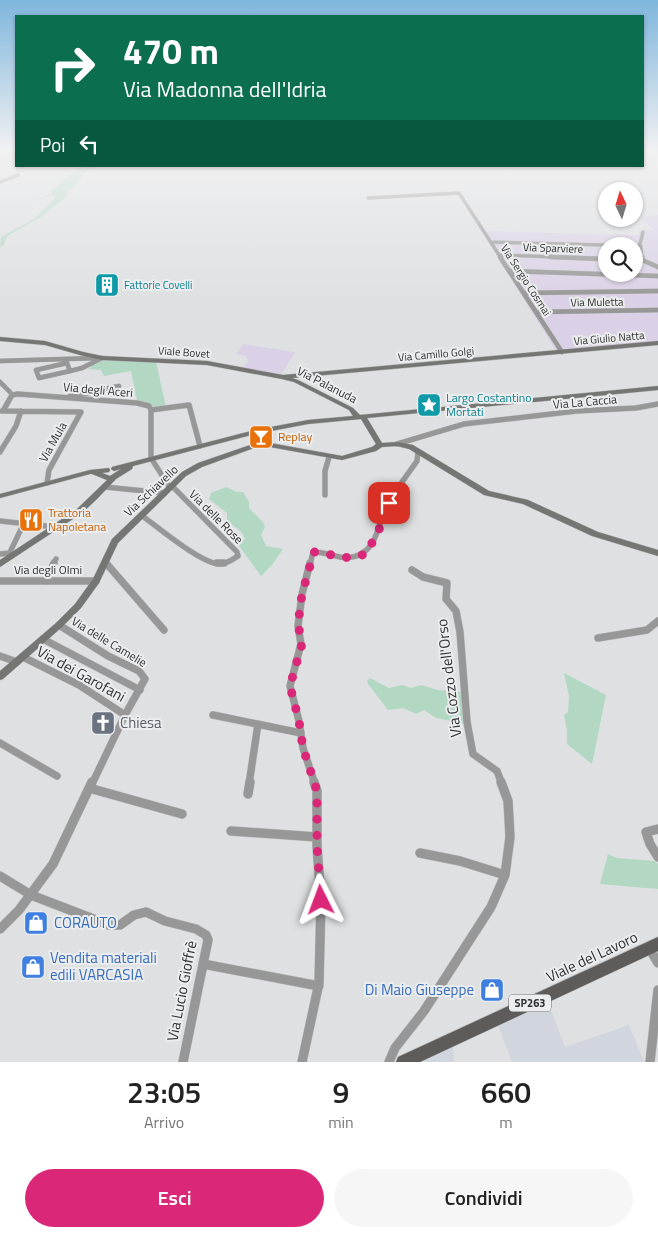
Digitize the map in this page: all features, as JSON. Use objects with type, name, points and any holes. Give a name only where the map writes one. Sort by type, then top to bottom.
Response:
[{"type":"main road","name":"Viale del Lavoro","points":[[403,1062],[654,946]]},
{"type":"street","name":"Via Sergio Cosmai","points":[[465,202],[562,352]]},
{"type":"street","points":[[642,237],[643,232]]},
{"type":"street","points":[[491,242],[598,245]]},
{"type":"street","name":"Via Sparviere","points":[[499,255],[598,258]]},
{"type":"street","points":[[643,260],[658,267]]},
{"type":"street","points":[[509,271],[544,272],[549,275],[570,275],[574,273],[658,276]]},
{"type":"street","points":[[524,293],[658,291]]},
{"type":"street","name":"Via Muletta","points":[[536,312],[658,310]]},
{"type":"street","name":"Viale Bovet","points":[[0,339],[45,343],[84,357],[207,363],[283,377]]},
{"type":"street","name":"Via Giulio Natta","points":[[562,352],[658,344]]},
{"type":"street","name":"Via Camillo Golgi","points":[[283,377],[562,352]]},
{"type":"street","points":[[0,361],[84,357],[89,362],[87,366]]},
{"type":"street","points":[[70,371],[67,363],[36,370],[39,378],[70,371],[87,366],[102,358]]},
{"type":"street","points":[[307,387],[304,381],[313,375]]},
{"type":"street","name":"Via Palanuda","points":[[283,377],[351,409],[360,416],[380,445]]},
{"type":"street","points":[[0,382],[11,393],[2,411],[21,411],[16,426],[0,451]]},
{"type":"street","points":[[66,398],[119,386]]},
{"type":"street","points":[[0,496],[90,472],[111,474],[151,458],[280,427],[360,416],[658,388]]},
{"type":"street","name":"Via degli Aceri","points":[[0,392],[136,403],[149,406],[151,410]]},
{"type":"street","name":"Via La Caccia","points":[[397,444],[464,424],[577,411],[636,408],[658,404]]},
{"type":"street","points":[[169,489],[151,458],[151,410],[189,405],[200,446]]},
{"type":"street","name":"Via Mula","points":[[21,411],[81,412],[48,470],[47,483]]},
{"type":"street","points":[[380,445],[397,444],[412,447],[488,493],[525,502],[595,534],[658,553]]},
{"type":"street","name":"Via Schiavello","points":[[0,676],[59,625],[85,597],[96,581],[115,541],[184,474],[196,467],[253,446],[270,445],[301,449],[328,457],[350,456],[374,449],[380,445]]},
{"type":"street","points":[[302,1062],[318,986],[321,900],[317,838],[317,791],[307,763],[290,686],[302,644],[298,620],[302,594],[312,554],[316,551],[350,558],[366,554],[379,530],[385,505],[407,500],[402,482],[417,461],[418,452]]},
{"type":"street","points":[[325,495],[325,470],[328,457]]},
{"type":"street","points":[[0,564],[10,554],[55,528],[86,506],[103,489],[111,474]]},
{"type":"street","points":[[103,489],[169,489]]},
{"type":"street","name":"Via delle Rose","points":[[141,515],[202,557],[217,564],[224,564],[238,556],[237,552],[169,489]]},
{"type":"street","points":[[0,521],[22,522],[23,525],[55,528]]},
{"type":"street","points":[[10,554],[23,525]]},
{"type":"street","points":[[0,554],[10,554]]},
{"type":"street","points":[[46,581],[56,559]]},
{"type":"street","points":[[105,562],[164,630]]},
{"type":"street","name":"Via Cozzo dell'Orso","points":[[389,1062],[395,1048],[424,1011],[490,907],[505,875],[510,837],[508,801],[497,770],[473,754],[467,722],[460,632],[456,611],[446,599],[447,582],[423,576],[412,570]]},
{"type":"street","name":"Via degli Olmi","points":[[0,582],[96,581]]},
{"type":"street","points":[[598,638],[647,630],[658,621]]},
{"type":"street","name":"Via delle Camelie","points":[[59,625],[108,656],[138,671],[145,679],[140,690]]},
{"type":"street","points":[[0,929],[31,895],[53,864],[125,715],[140,690],[43,639]]},
{"type":"street","name":"Via dei Garofani","points":[[0,656],[20,659],[79,685],[125,715]]},
{"type":"street","points":[[213,715],[301,733]]},
{"type":"street","points":[[248,794],[258,724]]},
{"type":"street","points":[[0,743],[58,776]]},
{"type":"street","points":[[89,788],[182,814]]},
{"type":"street","points":[[658,830],[646,832],[650,844],[658,857]]},
{"type":"street","points":[[231,831],[317,838]]},
{"type":"street","points":[[420,853],[460,861],[505,875]]},
{"type":"street","points":[[0,876],[31,895]]},
{"type":"street","name":"Via Lucio Gioffrè","points":[[31,895],[108,924],[120,925],[134,915],[146,912],[165,921],[196,928],[204,933],[208,940],[183,1062]]},
{"type":"street","points":[[654,946],[658,963]]},
{"type":"street","points":[[202,964],[318,986]]},
{"type":"street","points":[[650,1062],[657,1017],[658,990]]},
{"type":"shaded area","points":[[658,215],[658,342],[556,351],[481,231],[639,235],[639,231],[654,230],[643,220],[643,217]]},
{"type":"shaded area","points":[[243,344],[295,352],[281,375],[243,368],[248,361],[246,356],[236,354]]},
{"type":"shaded area","points":[[547,1000],[565,1047],[629,1025],[644,1062],[512,1062],[497,1023]]},
{"type":"shaded area","points":[[453,1046],[454,1062],[421,1062]]},
{"type":"green space","points":[[51,202],[61,202],[39,218],[9,235],[4,245],[0,247],[1,237],[34,219]]},
{"type":"green space","points":[[100,359],[156,362],[166,407],[156,407],[137,401],[131,371],[104,376],[101,370],[88,369],[91,367],[90,365]]},
{"type":"green space","points":[[226,487],[237,492],[243,492],[249,502],[249,508],[263,522],[265,527],[261,535],[266,546],[283,549],[272,565],[261,576],[237,543],[245,539],[243,535],[227,521],[227,513],[209,499],[211,493]]},
{"type":"green space","points":[[564,673],[606,695],[592,764],[567,744],[564,715],[568,712],[569,696]]},
{"type":"green space","points":[[370,678],[389,688],[402,685],[411,688],[421,685],[438,690],[461,692],[466,724],[436,718],[424,710],[416,714],[403,708],[388,710],[368,684],[367,681]]},
{"type":"green space","points":[[608,854],[617,858],[655,861],[658,864],[658,889],[600,884]]},
{"type":"place","name":"Fattorie Covelli","points":[[107,285]]},
{"type":"place","name":"Largo Costantino Mortati","points":[[429,405]]},
{"type":"place","name":"Replay","points":[[261,437]]},
{"type":"place","name":"Trattoria Napoletana","points":[[31,520]]},
{"type":"place","name":"Chiesa","points":[[103,723]]},
{"type":"place","name":"CORAUTO","points":[[36,923]]},
{"type":"place","name":"Vendita materiali edili VARCASIA","points":[[33,967]]},
{"type":"place","name":"Di Maio Giuseppe","points":[[492,990]]},
{"type":"route","points":[[321,900],[317,846],[317,791],[303,748],[299,721],[290,686],[302,644],[298,626],[302,594],[312,554],[316,551],[350,558],[366,554],[379,530],[385,505],[389,503]]}]
